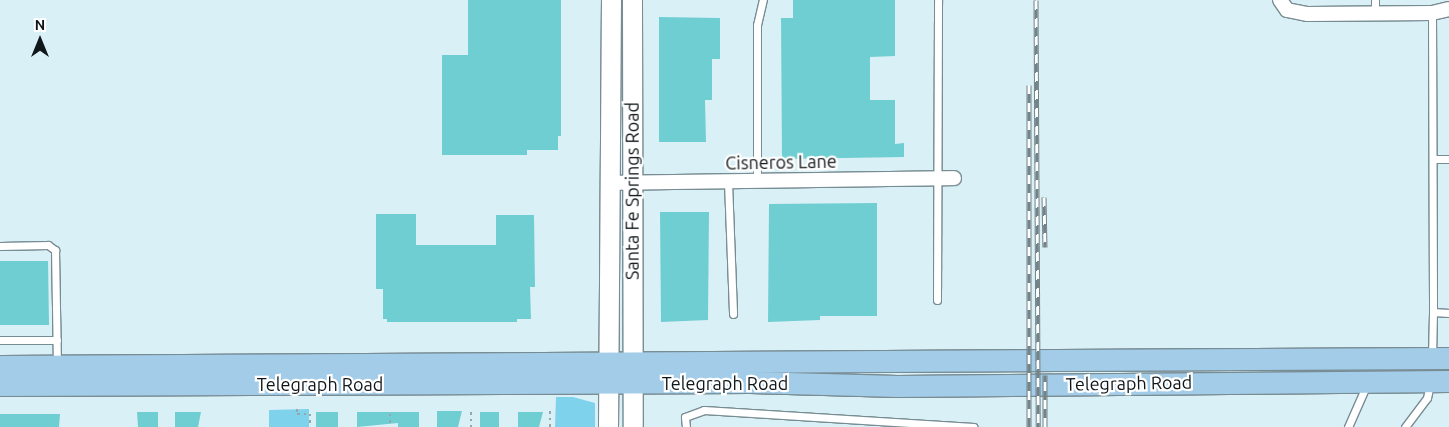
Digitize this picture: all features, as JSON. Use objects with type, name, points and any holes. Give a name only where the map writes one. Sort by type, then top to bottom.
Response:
[{"type":"main road","name":"Santa Fe Springs Road","points":[[608,427],[611,0]]},
{"type":"main road","name":"Santa Fe Springs Road","points":[[632,0],[633,427]]},
{"type":"main road","name":"Telegraph Road","points":[[0,366],[608,361],[1441,358]]},
{"type":"main road","name":"Telegraph Road","points":[[0,385],[633,382],[897,386],[1440,381]]},
{"type":"street","points":[[1284,5],[1308,14],[1375,6],[1432,13],[1449,9]]},
{"type":"street","name":"Cisneros Lane","points":[[609,184],[954,178]]},
{"type":"lane","points":[[757,181],[757,25],[763,0]]},
{"type":"lane","points":[[937,300],[938,0]]},
{"type":"lane","points":[[1432,13],[1433,312],[1441,358]]},
{"type":"lane","points":[[1433,159],[1449,159]]},
{"type":"lane","points":[[728,182],[733,314]]},
{"type":"lane","points":[[0,246],[48,245],[55,250],[57,365]]},
{"type":"lane","points":[[1433,312],[1449,313]]},
{"type":"lane","points":[[0,340],[56,340]]},
{"type":"lane","points":[[1348,427],[1368,381]]},
{"type":"lane","points":[[1405,427],[1440,381]]},
{"type":"lane","points":[[686,427],[686,418],[704,410],[847,423],[973,427]]},
{"type":"lane","points":[[794,418],[794,427]]},
{"type":"path","points":[[297,410],[297,414],[310,414],[310,427]]},
{"type":"path","points":[[550,411],[550,427]]},
{"type":"path","points":[[471,412],[471,427]]},
{"type":"path","points":[[390,414],[390,427]]},
{"type":"shaded area","points":[[556,397],[573,397],[595,403],[595,427],[555,427]]},
{"type":"shaded area","points":[[309,409],[309,427],[269,427],[269,410]]},
{"type":"building","points":[[468,0],[561,0],[561,136],[558,136],[558,150],[527,150],[527,155],[442,155],[442,55],[468,55]]},
{"type":"building","points":[[793,0],[895,0],[895,56],[870,57],[870,100],[895,100],[895,144],[904,143],[904,157],[782,159],[781,18],[793,18]]},
{"type":"building","points":[[659,17],[720,18],[720,59],[712,59],[712,100],[705,100],[706,142],[659,142]]},
{"type":"building","points":[[877,203],[877,316],[820,316],[820,320],[768,322],[769,204]]},
{"type":"building","points":[[660,212],[709,212],[708,320],[661,322]]},
{"type":"building","points":[[376,214],[416,214],[416,245],[496,245],[496,215],[534,215],[535,287],[530,287],[531,319],[517,319],[517,322],[387,322],[387,319],[383,319],[383,289],[376,289]]},
{"type":"building","points":[[0,261],[48,261],[49,325],[0,325]]},
{"type":"building","points":[[437,411],[462,411],[458,427],[437,427]]},
{"type":"building","points":[[137,412],[158,412],[158,427],[138,427]]},
{"type":"building","points":[[175,412],[201,412],[198,427],[175,427]]},
{"type":"building","points":[[316,412],[338,412],[338,427],[316,427]]},
{"type":"building","points":[[357,412],[419,412],[419,427],[398,427],[398,423],[357,427]]},
{"type":"building","points":[[480,412],[499,412],[499,427],[480,427]]},
{"type":"building","points":[[518,412],[543,412],[539,427],[518,427]]},
{"type":"building","points":[[0,414],[60,414],[59,427],[0,427]]},
{"type":"railway","points":[[1036,0],[1038,427]]},
{"type":"railway","points":[[1029,85],[1029,427]]},
{"type":"railway","points":[[1044,197],[1045,247]]},
{"type":"railway","points":[[1045,375],[1045,427]]}]
